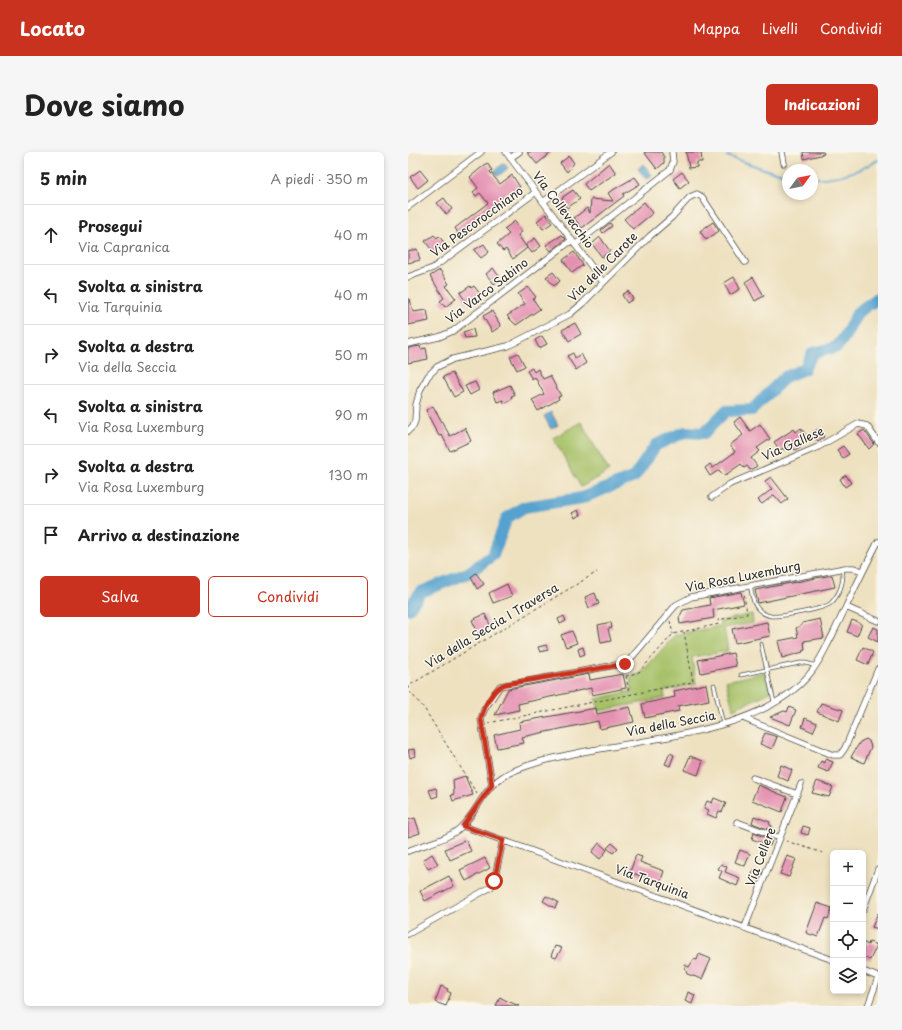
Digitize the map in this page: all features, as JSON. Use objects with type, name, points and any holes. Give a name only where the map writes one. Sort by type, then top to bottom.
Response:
[{"type":"street","points":[[408,207],[481,152]]},
{"type":"street","name":"Via Collevecchio","points":[[506,152],[603,282]]},
{"type":"street","points":[[510,158],[519,152]]},
{"type":"street","points":[[543,202],[611,152]]},
{"type":"street","name":"Via Varco Sabino","points":[[408,344],[439,337],[453,331],[670,170],[673,162],[672,152]]},
{"type":"street","points":[[782,152],[784,163]]},
{"type":"street","name":"Via Pescorocchiano","points":[[408,278],[433,268],[536,192]]},
{"type":"street","name":"Via delle Carote","points":[[408,431],[416,421],[416,405],[420,390],[428,376],[437,367],[453,359],[496,350],[515,343],[573,311],[650,236],[672,217],[690,197],[696,194],[703,199],[745,262]]},
{"type":"street","name":"Via Gallese","points":[[712,497],[730,484],[821,445],[858,424],[867,426],[878,442]]},
{"type":"street","name":"Via della Seccia","points":[[408,851],[450,835],[463,826],[492,785],[512,771],[545,760],[723,725],[743,718],[774,703],[798,687],[816,666],[846,607],[862,571],[878,542]]},
{"type":"street","name":"Via Rosa Luxemburg","points":[[624,664],[633,658],[678,604],[688,597],[842,568],[852,568],[862,571]]},
{"type":"street","points":[[846,607],[878,621]]},
{"type":"street","points":[[492,785],[482,725],[484,710],[496,690],[503,684],[624,664]]},
{"type":"street","points":[[743,718],[833,755],[840,754],[846,748],[878,669]]},
{"type":"street","points":[[753,778],[797,794]]},
{"type":"street","name":"Via Cellere","points":[[745,927],[801,784]]},
{"type":"street","points":[[738,822],[780,838]]},
{"type":"street","name":"Via Tarquinia","points":[[463,826],[830,959]]},
{"type":"street","points":[[408,934],[491,887],[495,879],[503,840]]},
{"type":"street","points":[[866,902],[878,869]]},
{"type":"street","points":[[866,972],[878,977],[868,1006]]},
{"type":"lane","points":[[750,585],[753,600],[758,608],[768,615],[781,616],[824,607],[830,604],[842,584],[842,568]]},
{"type":"lane","points":[[761,644],[774,703]]},
{"type":"lane","points":[[741,675],[802,662],[816,666]]},
{"type":"lane","points":[[714,685],[723,725]]},
{"type":"path","name":"Via della Seccia I Traversa","points":[[480,800],[424,708],[408,688],[410,685],[597,572]]},
{"type":"path","points":[[626,676],[639,672],[673,634],[718,624],[718,620],[747,614],[743,587]]},
{"type":"path","points":[[669,614],[673,634]]},
{"type":"path","points":[[482,725],[693,682],[684,632]]},
{"type":"path","points":[[624,664],[630,695]]},
{"type":"path","points":[[780,838],[822,853]]},
{"type":"green space","points":[[581,422],[609,471],[581,487],[553,438]]},
{"type":"green space","points":[[752,614],[753,623],[724,628],[728,651],[692,657],[696,684],[664,691],[665,698],[599,711],[596,699],[632,691],[630,677],[640,674],[675,635],[720,626],[720,621]]},
{"type":"green space","points":[[766,672],[771,692],[733,709],[726,681]]},
{"type":"water","points":[[504,163],[508,168],[498,176],[494,171]]},
{"type":"water","points":[[643,164],[652,175],[646,179],[638,169]]},
{"type":"water","points":[[551,412],[558,425],[551,429],[544,416]]},
{"type":"building","points":[[527,152],[552,152],[537,164]]},
{"type":"building","points":[[644,152],[661,152],[664,157],[664,163],[657,169]]},
{"type":"building","points":[[686,152],[701,152],[702,162],[697,162],[697,167],[689,168]]},
{"type":"building","points":[[803,152],[823,152],[824,154],[804,159]]},
{"type":"building","points":[[569,156],[574,163],[567,172],[560,163]]},
{"type":"building","points":[[487,163],[492,170],[490,172],[500,184],[512,175],[520,187],[486,213],[488,215],[458,239],[455,235],[458,233],[455,228],[488,203],[480,193],[476,196],[473,192],[478,188],[470,177]]},
{"type":"building","points":[[609,163],[616,173],[589,191],[584,184]]},
{"type":"building","points":[[420,170],[428,180],[418,188],[410,177]]},
{"type":"building","points":[[682,172],[689,181],[680,188],[673,179]]},
{"type":"building","points":[[635,177],[640,184],[623,194],[624,196],[582,228],[574,218],[587,208],[590,213],[591,199],[613,201],[608,193]]},
{"type":"building","points":[[573,190],[580,199],[567,208],[562,202],[563,197]]},
{"type":"building","points":[[444,198],[452,209],[446,214],[437,203]]},
{"type":"building","points":[[644,202],[653,213],[633,229],[624,219]]},
{"type":"building","points":[[546,214],[552,223],[543,229],[537,221]]},
{"type":"building","points":[[515,221],[522,232],[518,235],[527,248],[513,259],[506,249],[503,251],[497,244],[509,234],[504,229]]},
{"type":"building","points":[[713,222],[719,231],[706,240],[700,231]]},
{"type":"building","points":[[610,223],[612,226],[603,233],[601,230]]},
{"type":"building","points":[[434,235],[437,238],[439,236],[445,244],[434,253],[425,241]]},
{"type":"building","points":[[562,235],[566,239],[551,251],[546,245]]},
{"type":"building","points":[[600,237],[610,251],[602,257],[592,244]]},
{"type":"building","points":[[535,238],[541,246],[532,253],[526,245]]},
{"type":"building","points":[[484,244],[489,252],[481,258],[474,250]]},
{"type":"building","points":[[417,249],[420,260],[408,263],[408,251]]},
{"type":"building","points":[[574,252],[583,265],[572,273],[563,260]]},
{"type":"building","points":[[493,268],[501,279],[494,284],[486,274]]},
{"type":"building","points":[[440,270],[449,284],[446,286],[456,299],[445,307],[440,301],[444,298],[430,276]]},
{"type":"building","points":[[553,272],[560,281],[554,286],[546,277]]},
{"type":"building","points":[[734,277],[740,289],[730,295],[724,283]]},
{"type":"building","points":[[753,277],[764,296],[755,301],[745,282]]},
{"type":"building","points":[[470,286],[471,288],[474,286],[480,294],[467,303],[460,293]]},
{"type":"building","points":[[528,287],[536,297],[533,299],[540,309],[516,325],[507,316],[525,304],[518,294]]},
{"type":"building","points":[[628,291],[633,299],[627,303],[622,295]]},
{"type":"building","points":[[408,299],[410,299],[413,312],[427,310],[429,321],[408,325]]},
{"type":"building","points":[[492,311],[501,326],[492,332],[483,316]]},
{"type":"building","points":[[575,323],[581,334],[569,341],[562,330]]},
{"type":"building","points":[[473,329],[475,337],[465,338],[463,332]]},
{"type":"building","points":[[542,336],[547,344],[539,348],[535,340]]},
{"type":"building","points":[[420,346],[421,349],[426,348],[428,359],[408,363],[408,348]]},
{"type":"building","points":[[518,353],[525,366],[517,370],[510,357]]},
{"type":"building","points":[[573,353],[575,358],[581,354],[586,363],[576,370],[567,356]]},
{"type":"building","points":[[532,368],[534,372],[538,369],[543,379],[550,376],[561,396],[558,397],[559,399],[538,411],[532,400],[544,394],[535,377],[532,379],[527,371]]},
{"type":"building","points":[[452,373],[463,392],[454,397],[443,377]]},
{"type":"building","points":[[475,382],[479,390],[470,395],[465,386]]},
{"type":"building","points":[[510,385],[515,395],[511,396],[512,399],[504,403],[503,400],[497,402],[493,392]]},
{"type":"building","points":[[433,406],[450,436],[465,428],[471,441],[450,451],[442,435],[439,436],[426,410]]},
{"type":"building","points":[[740,417],[750,431],[760,424],[770,439],[757,448],[760,451],[751,458],[757,466],[750,470],[747,466],[744,468],[741,464],[724,476],[719,470],[710,476],[705,468],[710,464],[713,468],[735,452],[730,445],[743,435],[734,422]]},
{"type":"building","points":[[801,428],[808,438],[802,442],[803,445],[795,450],[791,445],[784,450],[783,448],[780,450],[774,442],[794,429],[796,432]]},
{"type":"building","points":[[819,429],[824,437],[818,441],[812,433]]},
{"type":"building","points":[[864,430],[874,444],[869,449],[858,434]]},
{"type":"building","points":[[843,446],[849,454],[843,458],[837,450]]},
{"type":"building","points":[[846,475],[851,483],[845,487],[840,479]]},
{"type":"building","points":[[771,477],[788,499],[782,504],[774,495],[762,504],[758,500],[772,489],[765,481]]},
{"type":"building","points":[[578,510],[580,515],[575,518],[572,513]]},
{"type":"building","points":[[476,573],[484,584],[477,589],[471,577]]},
{"type":"building","points":[[832,575],[835,587],[758,603],[755,590]]},
{"type":"building","points":[[507,584],[512,596],[493,603],[489,593]]},
{"type":"building","points":[[741,592],[744,604],[713,610],[714,618],[680,624],[679,618],[683,610],[710,605],[709,598]]},
{"type":"building","points":[[595,593],[599,604],[589,608],[585,597]]},
{"type":"building","points":[[485,614],[491,627],[478,633],[472,620]]},
{"type":"building","points":[[564,616],[566,621],[560,624],[558,619]]},
{"type":"building","points":[[820,619],[824,638],[804,641],[805,650],[802,651],[803,652],[782,658],[778,641],[798,637],[796,628],[802,625],[802,623]]},
{"type":"building","points":[[852,620],[862,624],[857,636],[847,632]]},
{"type":"building","points":[[611,622],[612,628],[608,629],[611,641],[601,643],[598,625]]},
{"type":"building","points":[[767,622],[770,636],[735,643],[732,629]]},
{"type":"building","points":[[873,627],[878,629],[878,642],[868,637]]},
{"type":"building","points":[[572,631],[577,643],[566,647],[561,635]]},
{"type":"building","points":[[546,645],[548,650],[540,652],[538,647]]},
{"type":"building","points":[[583,647],[585,654],[580,656],[578,649]]},
{"type":"building","points":[[863,647],[873,652],[868,665],[857,660]]},
{"type":"building","points":[[733,653],[736,666],[701,673],[698,660]]},
{"type":"building","points":[[589,674],[590,680],[623,674],[626,688],[592,695],[591,688],[518,704],[519,710],[495,715],[508,689]]},
{"type":"building","points":[[706,684],[709,700],[678,706],[679,711],[645,718],[642,704],[675,697],[674,691]]},
{"type":"building","points":[[821,703],[843,710],[839,721],[817,712]]},
{"type":"building","points":[[630,707],[634,722],[600,729],[598,721],[522,737],[524,743],[497,748],[494,735],[520,729],[519,722],[596,708],[597,714]]},
{"type":"building","points":[[789,707],[796,710],[790,725],[770,717],[784,711],[787,712]]},
{"type":"building","points":[[805,718],[817,723],[813,732],[802,727]]},
{"type":"building","points":[[765,733],[777,737],[772,749],[760,744]]},
{"type":"building","points":[[866,739],[869,741],[871,747],[864,763],[851,757],[860,742]]},
{"type":"building","points":[[414,749],[415,756],[410,758],[408,750]]},
{"type":"building","points":[[670,753],[674,755],[670,766],[665,764]]},
{"type":"building","points":[[690,756],[703,761],[698,775],[684,770]]},
{"type":"building","points":[[826,759],[833,762],[828,772],[818,768],[821,761],[825,763]]},
{"type":"building","points":[[781,765],[792,770],[788,781],[777,776]]},
{"type":"building","points":[[465,776],[473,795],[453,801],[451,795],[454,794],[453,780]]},
{"type":"building","points":[[817,781],[833,787],[829,797],[812,793]]},
{"type":"building","points":[[758,785],[787,797],[782,812],[752,800]]},
{"type":"building","points":[[436,788],[438,796],[432,798],[429,790]]},
{"type":"building","points":[[714,798],[726,803],[722,812],[719,811],[716,818],[707,814],[709,810],[704,808],[707,801],[712,803]]},
{"type":"building","points":[[754,816],[770,822],[769,824],[772,826],[770,830],[752,823]]},
{"type":"building","points":[[415,818],[420,833],[408,837],[408,820]]},
{"type":"building","points":[[803,826],[810,828],[808,835],[801,833]]},
{"type":"building","points":[[754,833],[772,840],[770,846],[752,839]]},
{"type":"building","points":[[466,840],[471,851],[450,860],[445,849]]},
{"type":"building","points":[[599,843],[607,850],[600,859],[592,852]]},
{"type":"building","points":[[612,843],[618,848],[613,853],[607,848]]},
{"type":"building","points":[[740,850],[750,854],[745,866],[735,862]]},
{"type":"building","points":[[432,854],[438,864],[428,869],[423,860]]},
{"type":"building","points":[[636,855],[642,857],[640,862],[664,871],[660,883],[630,872]]},
{"type":"building","points":[[787,856],[796,859],[789,877],[780,874]]},
{"type":"building","points":[[485,858],[490,868],[466,881],[460,870]]},
{"type":"building","points":[[721,864],[727,867],[725,872],[740,878],[737,886],[719,878],[722,871],[718,869]]},
{"type":"building","points":[[754,870],[762,873],[759,880],[751,877]]},
{"type":"building","points":[[449,876],[454,886],[425,901],[420,891]]},
{"type":"building","points":[[546,896],[558,902],[555,908],[543,901]]},
{"type":"building","points":[[817,903],[830,907],[828,919],[825,918],[818,937],[806,933]]},
{"type":"building","points":[[878,913],[878,929],[872,927]]},
{"type":"building","points":[[869,942],[877,945],[870,960],[866,958],[866,944],[868,945]]},
{"type":"building","points":[[555,946],[562,948],[556,958],[551,956]]},
{"type":"building","points":[[699,954],[711,959],[702,979],[687,974],[684,965],[689,967],[694,959],[697,960]]},
{"type":"building","points":[[441,986],[448,989],[447,991],[451,993],[446,1006],[435,1002]]},
{"type":"building","points":[[688,992],[695,995],[692,1004],[685,1001]]},
{"type":"building","points":[[500,997],[505,1000],[519,1006],[496,1006]]},
{"type":"waterway","points":[[727,156],[782,174]]},
{"type":"waterway","points":[[818,178],[846,174],[878,160]]},
{"type":"waterway","points":[[408,609],[421,592],[468,573],[493,555],[507,518],[524,507],[582,498],[634,477],[656,445],[685,432],[704,433],[726,411],[752,410],[785,377],[804,369],[813,353],[837,347],[845,336],[858,312],[878,298]]},
{"type":"route","points":[[494,881],[503,840],[463,826],[492,785],[481,719],[484,710],[497,689],[503,684],[625,664]]}]
